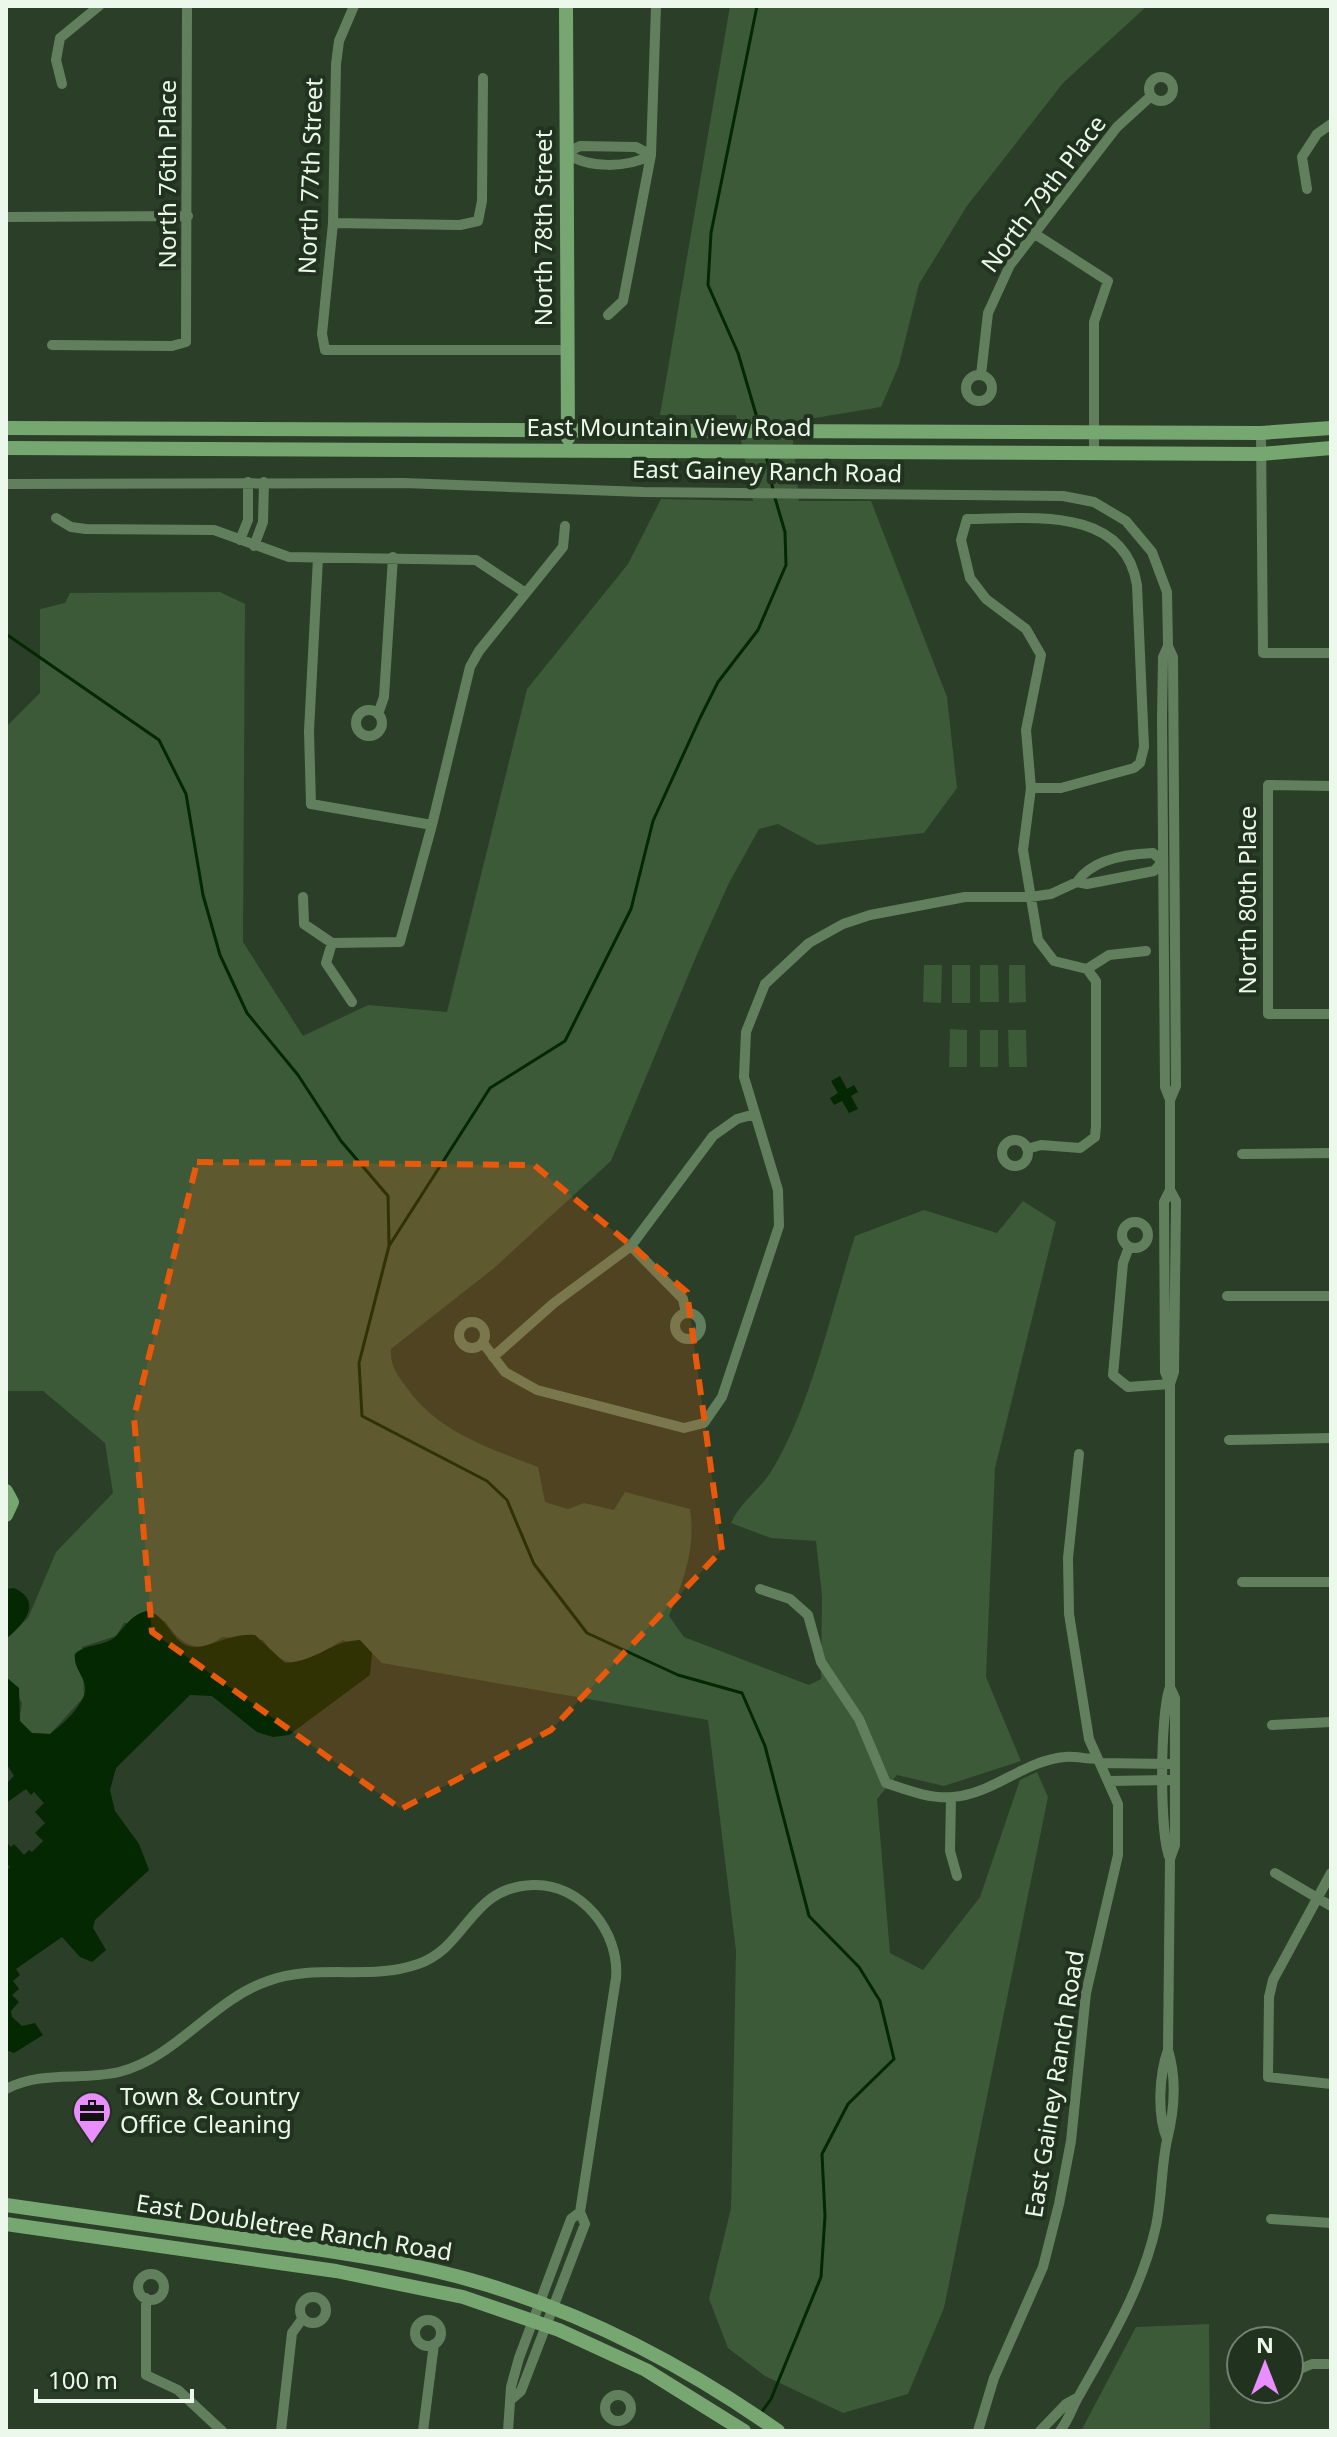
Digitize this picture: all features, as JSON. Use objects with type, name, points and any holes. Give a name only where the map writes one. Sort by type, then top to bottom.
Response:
[{"type":"main road","name":"North 78th Street","points":[[566,6],[568,449]]},
{"type":"main road","name":"East Mountain View Road","points":[[6,428],[1094,433],[1261,433],[1331,428]]},
{"type":"main road","name":"East Mountain View Road","points":[[6,448],[1094,454],[1261,454],[1331,448]]},
{"type":"main road","points":[[6,1491],[12,1502],[6,1515]]},
{"type":"main road","points":[[6,2196],[33,2209]]},
{"type":"main road","name":"East Doubletree Ranch Road","points":[[6,2205],[388,2261],[482,2283],[546,2305],[639,2345],[728,2396],[778,2431]]},
{"type":"main road","name":"East Doubletree Ranch Road","points":[[6,2224],[374,2277],[463,2297],[538,2322],[646,2370],[744,2431]]},
{"type":"street","points":[[62,84],[56,60],[60,38],[99,6]]},
{"type":"street","name":"North 76th Place","points":[[52,345],[172,346],[186,342],[187,6]]},
{"type":"street","name":"North 77th Street","points":[[354,6],[339,41],[336,64],[333,223],[322,334],[325,350],[567,350]]},
{"type":"street","points":[[608,315],[623,301],[651,155],[656,6]]},
{"type":"street","points":[[333,223],[460,225],[478,221],[482,201],[483,78]]},
{"type":"street","name":"North 79th Place","points":[[981,375],[988,313],[1010,265],[1117,127],[1151,96]]},
{"type":"street","points":[[1307,189],[1302,157],[1317,134],[1331,124]]},
{"type":"street","points":[[580,146],[636,147],[651,155],[637,163],[580,163],[566,153],[580,146]]},
{"type":"street","points":[[6,217],[188,216]]},
{"type":"street","points":[[1035,234],[1108,281],[1094,322],[1094,454]]},
{"type":"street","points":[[1261,433],[1263,653],[1331,653]]},
{"type":"street","points":[[240,540],[248,520],[248,482]]},
{"type":"street","points":[[254,546],[263,522],[264,482]]},
{"type":"street","name":"East Gainey Ranch Road","points":[[6,484],[264,482],[1063,496],[1082,498],[1106,507],[1146,542],[1160,568],[1167,592],[1168,646],[1173,657],[1168,862],[1176,1086],[1170,1100],[1170,1190],[1164,1202],[1170,1299],[1165,1372],[1170,1384],[1170,1687],[1175,1698],[1169,1780],[1175,1845],[1170,1859],[1168,2050],[1173,2065],[1173,2127],[1167,2139],[1159,2205],[1143,2269],[1118,2328],[1077,2398],[1074,2413],[1060,2431]]},
{"type":"street","points":[[56,518],[71,527],[199,528],[289,557],[476,560],[524,592]]},
{"type":"street","points":[[1027,1149],[1041,1145],[1080,1148],[1095,1137],[1096,981],[1087,969],[1054,961],[1038,940],[1023,850],[1031,788],[1026,730],[1041,655],[1026,629],[986,599],[970,578],[961,540],[967,519],[1070,520],[1089,525],[1108,535],[1121,548],[1135,574],[1144,747],[1140,763],[1134,768],[1061,788],[1031,788]]},
{"type":"street","points":[[303,897],[304,924],[332,943],[400,942],[470,667],[524,592],[563,547],[565,526]]},
{"type":"street","points":[[378,714],[384,697],[393,557]]},
{"type":"street","points":[[318,558],[309,731],[311,804],[432,825]]},
{"type":"street","name":"North 80th Place","points":[[1331,786],[1268,785],[1268,1014],[1331,1014]]},
{"type":"street","points":[[483,1343],[517,1381],[537,1390],[684,1428],[704,1423],[722,1397],[779,1226],[778,1190],[755,1114],[744,1061],[751,1015],[777,970],[809,943],[843,924],[870,915],[965,897],[1051,894],[1077,882],[1084,872],[1116,858],[1153,853],[1168,862],[1154,871],[1087,884],[1077,882]]},
{"type":"street","points":[[332,943],[326,963],[352,1002]]},
{"type":"street","points":[[1087,969],[1109,955],[1146,951]]},
{"type":"street","points":[[493,1357],[554,1303],[631,1246],[713,1136],[737,1119],[755,1114]]},
{"type":"street","points":[[1242,1154],[1331,1153]]},
{"type":"street","points":[[631,1246],[683,1299],[686,1313]]},
{"type":"street","points":[[1129,1247],[1123,1263],[1113,1375],[1121,1385],[1128,1387],[1170,1384]]},
{"type":"street","points":[[1227,1296],[1331,1296]]},
{"type":"street","points":[[1229,1440],[1331,1438]]},
{"type":"street","name":"East Gainey Ranch Road","points":[[978,2431],[994,2378],[1043,2267],[1059,2204],[1071,2141],[1086,1993],[1118,1855],[1118,1804],[1089,1739],[1067,1586],[1079,1454]]},
{"type":"street","points":[[1242,1582],[1331,1582]]},
{"type":"street","points":[[760,1589],[790,1599],[808,1615],[821,1662],[859,1719],[886,1783],[914,1793],[951,1798],[987,1790],[1014,1775],[1063,1757],[1170,1764]]},
{"type":"street","points":[[1272,1725],[1331,1722]]},
{"type":"street","points":[[1108,1781],[1169,1780]]},
{"type":"street","points":[[951,1798],[950,1851],[957,1876]]},
{"type":"street","points":[[1275,1873],[1331,1906]]},
{"type":"street","points":[[1331,1873],[1273,1980],[1269,1997],[1268,2077],[1331,2084]]},
{"type":"street","points":[[6,2089],[22,2081],[45,2076],[101,2075],[132,2067],[166,2049],[240,1993],[292,1973],[387,1971],[419,1964],[443,1950],[479,1906],[493,1895],[513,1888],[547,1886],[575,1897],[605,1927],[617,1964],[580,2212],[585,2224],[519,2358],[511,2387],[513,2398],[508,2431]]},
{"type":"street","points":[[546,2305],[571,2219],[580,2212]]},
{"type":"street","points":[[1271,2219],[1331,2223]]},
{"type":"street","points":[[146,2298],[146,2375],[178,2390],[222,2431]]},
{"type":"street","points":[[281,2431],[292,2333],[303,2318]]},
{"type":"street","points":[[423,2431],[434,2344]]},
{"type":"street","points":[[1305,2367],[1331,2364]]},
{"type":"street","name":"East Gainey Ranch Road","points":[[1040,2431],[1066,2404],[1077,2398]]},
{"type":"highlighted area","points":[[197,1162],[534,1165],[687,1292],[722,1550],[551,1730],[401,1809],[152,1632],[134,1417]]},
{"type":"shaded area","points":[[730,6],[1147,6],[1063,83],[967,206],[919,284],[899,365],[881,407],[791,422],[799,501],[871,501],[947,697],[957,788],[924,833],[817,845],[778,824],[759,829],[729,883],[698,952],[611,1161],[493,1269],[391,1349],[397,1374],[434,1416],[466,1437],[538,1467],[545,1502],[568,1509],[584,1503],[614,1510],[625,1492],[690,1509],[691,1537],[687,1564],[669,1616],[684,1637],[809,1685],[821,1679],[822,1596],[816,1541],[771,1538],[731,1523],[772,1470],[786,1445],[820,1356],[855,1236],[924,1210],[997,1233],[1023,1201],[1056,1222],[995,1468],[986,1677],[1021,1761],[944,1786],[897,1775],[877,1799],[890,1953],[923,1970],[980,1897],[1020,1780],[1037,1772],[1048,1797],[944,2308],[908,2394],[843,2413],[765,2376],[728,2348],[709,2299],[731,2208],[736,1951],[708,1720],[382,1663],[372,1653],[343,1640],[321,1654],[300,1662],[282,1659],[263,1640],[222,1637],[205,1646],[190,1645],[177,1636],[165,1621],[124,1623],[116,1636],[82,1647],[84,1697],[50,1734],[32,1733],[19,1721],[22,1703],[6,1677],[6,1639],[28,1618],[56,1552],[113,1493],[105,1443],[43,1391],[6,1391],[6,727],[40,693],[40,609],[65,603],[70,593],[220,592],[245,604],[243,942],[303,1036],[368,1005],[447,1012],[527,689],[628,564],[661,499],[753,501],[736,415],[660,415]]},
{"type":"shaded area","points":[[924,965],[942,965],[941,1003],[923,1002]]},
{"type":"shaded area","points":[[952,965],[970,965],[970,1003],[952,1003]]},
{"type":"shaded area","points":[[980,965],[998,965],[999,1002],[980,1002]]},
{"type":"shaded area","points":[[1009,965],[1025,965],[1026,1002],[1009,1003]]},
{"type":"shaded area","points":[[950,1029],[967,1030],[967,1067],[949,1067]]},
{"type":"shaded area","points":[[980,1030],[998,1030],[998,1067],[980,1067]]},
{"type":"shaded area","points":[[1008,1030],[1026,1030],[1027,1067],[1009,1067]]},
{"type":"shaded area","points":[[840,1076],[847,1089],[854,1085],[858,1092],[851,1096],[858,1109],[849,1113],[842,1101],[834,1105],[830,1098],[838,1093],[831,1081]]},
{"type":"shaded area","points":[[14,1588],[28,1600],[28,1614],[6,1639],[6,1589]]},
{"type":"shaded area","points":[[146,1611],[159,1617],[188,1646],[255,1635],[285,1663],[360,1640],[372,1653],[370,1675],[289,1735],[273,1737],[257,1732],[212,1696],[190,1695],[116,1768],[110,1790],[115,1811],[139,1844],[149,1870],[95,1920],[93,1928],[106,1950],[92,1962],[80,1957],[62,1937],[16,1969],[20,1975],[13,1981],[19,1989],[12,1995],[19,2002],[11,2011],[12,2017],[22,2026],[35,2023],[43,2035],[14,2053],[6,2050],[6,1871],[10,1867],[6,1862],[6,1842],[11,1847],[14,1844],[24,1855],[29,1850],[32,1852],[43,1841],[35,1833],[45,1823],[35,1812],[44,1803],[34,1792],[31,1795],[26,1789],[6,1803],[6,1784],[14,1776],[6,1763],[6,1677],[19,1688],[20,1721],[32,1733],[50,1734],[73,1713],[85,1692],[75,1654],[112,1639],[132,1618]]},
{"type":"shaded area","points":[[1209,2324],[1210,2431],[1081,2431],[1136,2327]]},
{"type":"waterway","points":[[757,6],[711,233],[708,285],[738,353],[760,428]]},
{"type":"waterway","points":[[766,455],[773,490]]},
{"type":"waterway","points":[[389,1246],[490,1088],[565,1041],[631,909],[653,821],[700,718],[718,682],[758,630],[786,565],[785,532],[775,498]]},
{"type":"waterway","points":[[6,634],[159,740],[186,794],[203,895],[220,955],[247,1013],[298,1075],[341,1141],[388,1196],[389,1246],[359,1363],[362,1416],[487,1481],[507,1500],[534,1564],[587,1633],[678,1675],[742,1693],[765,1746],[809,1916],[859,1967],[880,2001],[894,2059],[848,2104],[822,2154],[825,2216],[821,2277],[771,2399],[761,2413]]},
{"type":"place","name":"Town & Country Office Cleaning","points":[[92,2145]]}]
